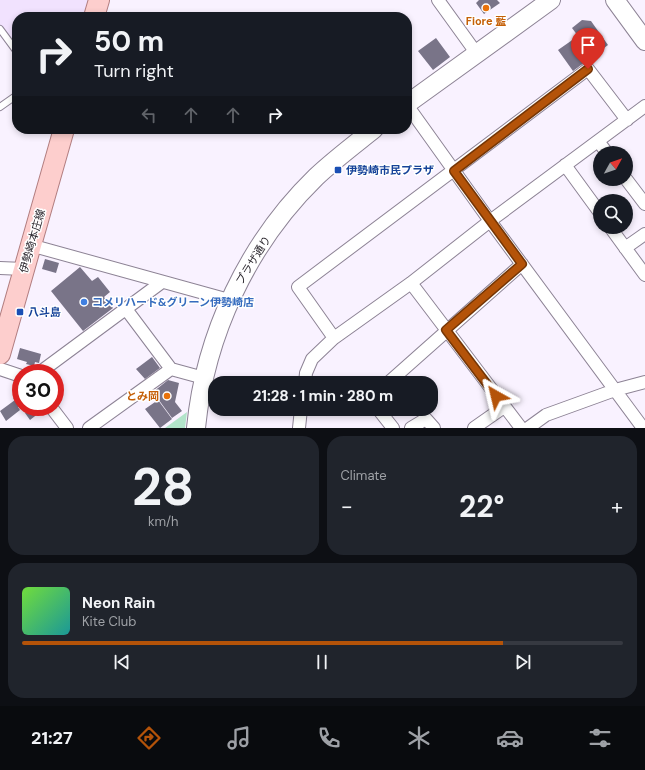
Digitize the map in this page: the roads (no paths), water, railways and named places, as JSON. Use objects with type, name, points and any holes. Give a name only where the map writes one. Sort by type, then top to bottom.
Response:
[{"type":"main road","points":[[95,12],[99,0]]},
{"type":"main road","name":"伊勢崎本庄線","points":[[0,354],[63,134]]},
{"type":"street","points":[[438,0],[476,54]]},
{"type":"street","points":[[412,100],[551,0]]},
{"type":"street","points":[[616,0],[645,41]]},
{"type":"street","points":[[334,338],[298,287],[588,69],[627,120]]},
{"type":"street","points":[[305,376],[312,359],[334,338],[411,283],[490,221],[645,106]]},
{"type":"street","points":[[412,111],[490,221],[643,428]]},
{"type":"street","name":"プラザ通り","points":[[196,428],[199,397],[212,348],[229,300],[247,266],[291,205],[314,179],[337,158],[368,134]]},
{"type":"street","points":[[598,141],[602,146]]},
{"type":"street","points":[[565,166],[593,204]]},
{"type":"street","points":[[631,186],[645,204]]},
{"type":"street","points":[[615,234],[645,275]]},
{"type":"street","points":[[626,248],[645,234]]},
{"type":"street","points":[[30,245],[229,300]]},
{"type":"street","points":[[396,376],[522,264]]},
{"type":"street","points":[[0,268],[24,269]]},
{"type":"street","points":[[51,364],[162,282]]},
{"type":"street","points":[[411,283],[521,428]]},
{"type":"street","points":[[126,309],[171,368],[204,378]]},
{"type":"street","points":[[89,428],[171,368]]},
{"type":"street","points":[[0,369],[12,373]]},
{"type":"street","points":[[528,428],[546,415],[615,390],[645,382]]},
{"type":"street","points":[[474,428],[504,407]]},
{"type":"street","points":[[58,416],[67,428]]},
{"type":"street","points":[[299,428],[300,416]]},
{"type":"street","points":[[384,416],[393,428]]},
{"type":"street","points":[[411,428],[426,419],[434,428]]},
{"type":"lane","points":[[0,29],[12,45]]},
{"type":"lane","points":[[0,108],[12,99]]},
{"type":"place","name":"Fiore 藍","points":[[486,8]]},
{"type":"place","name":"伊勢崎市民プラザ","points":[[338,170]]},
{"type":"place","name":"コメリハード&グリーン伊勢崎店","points":[[84,302]]},
{"type":"place","name":"八斗島","points":[[20,312]]},
{"type":"place","name":"とみ岡","points":[[167,396]]}]
